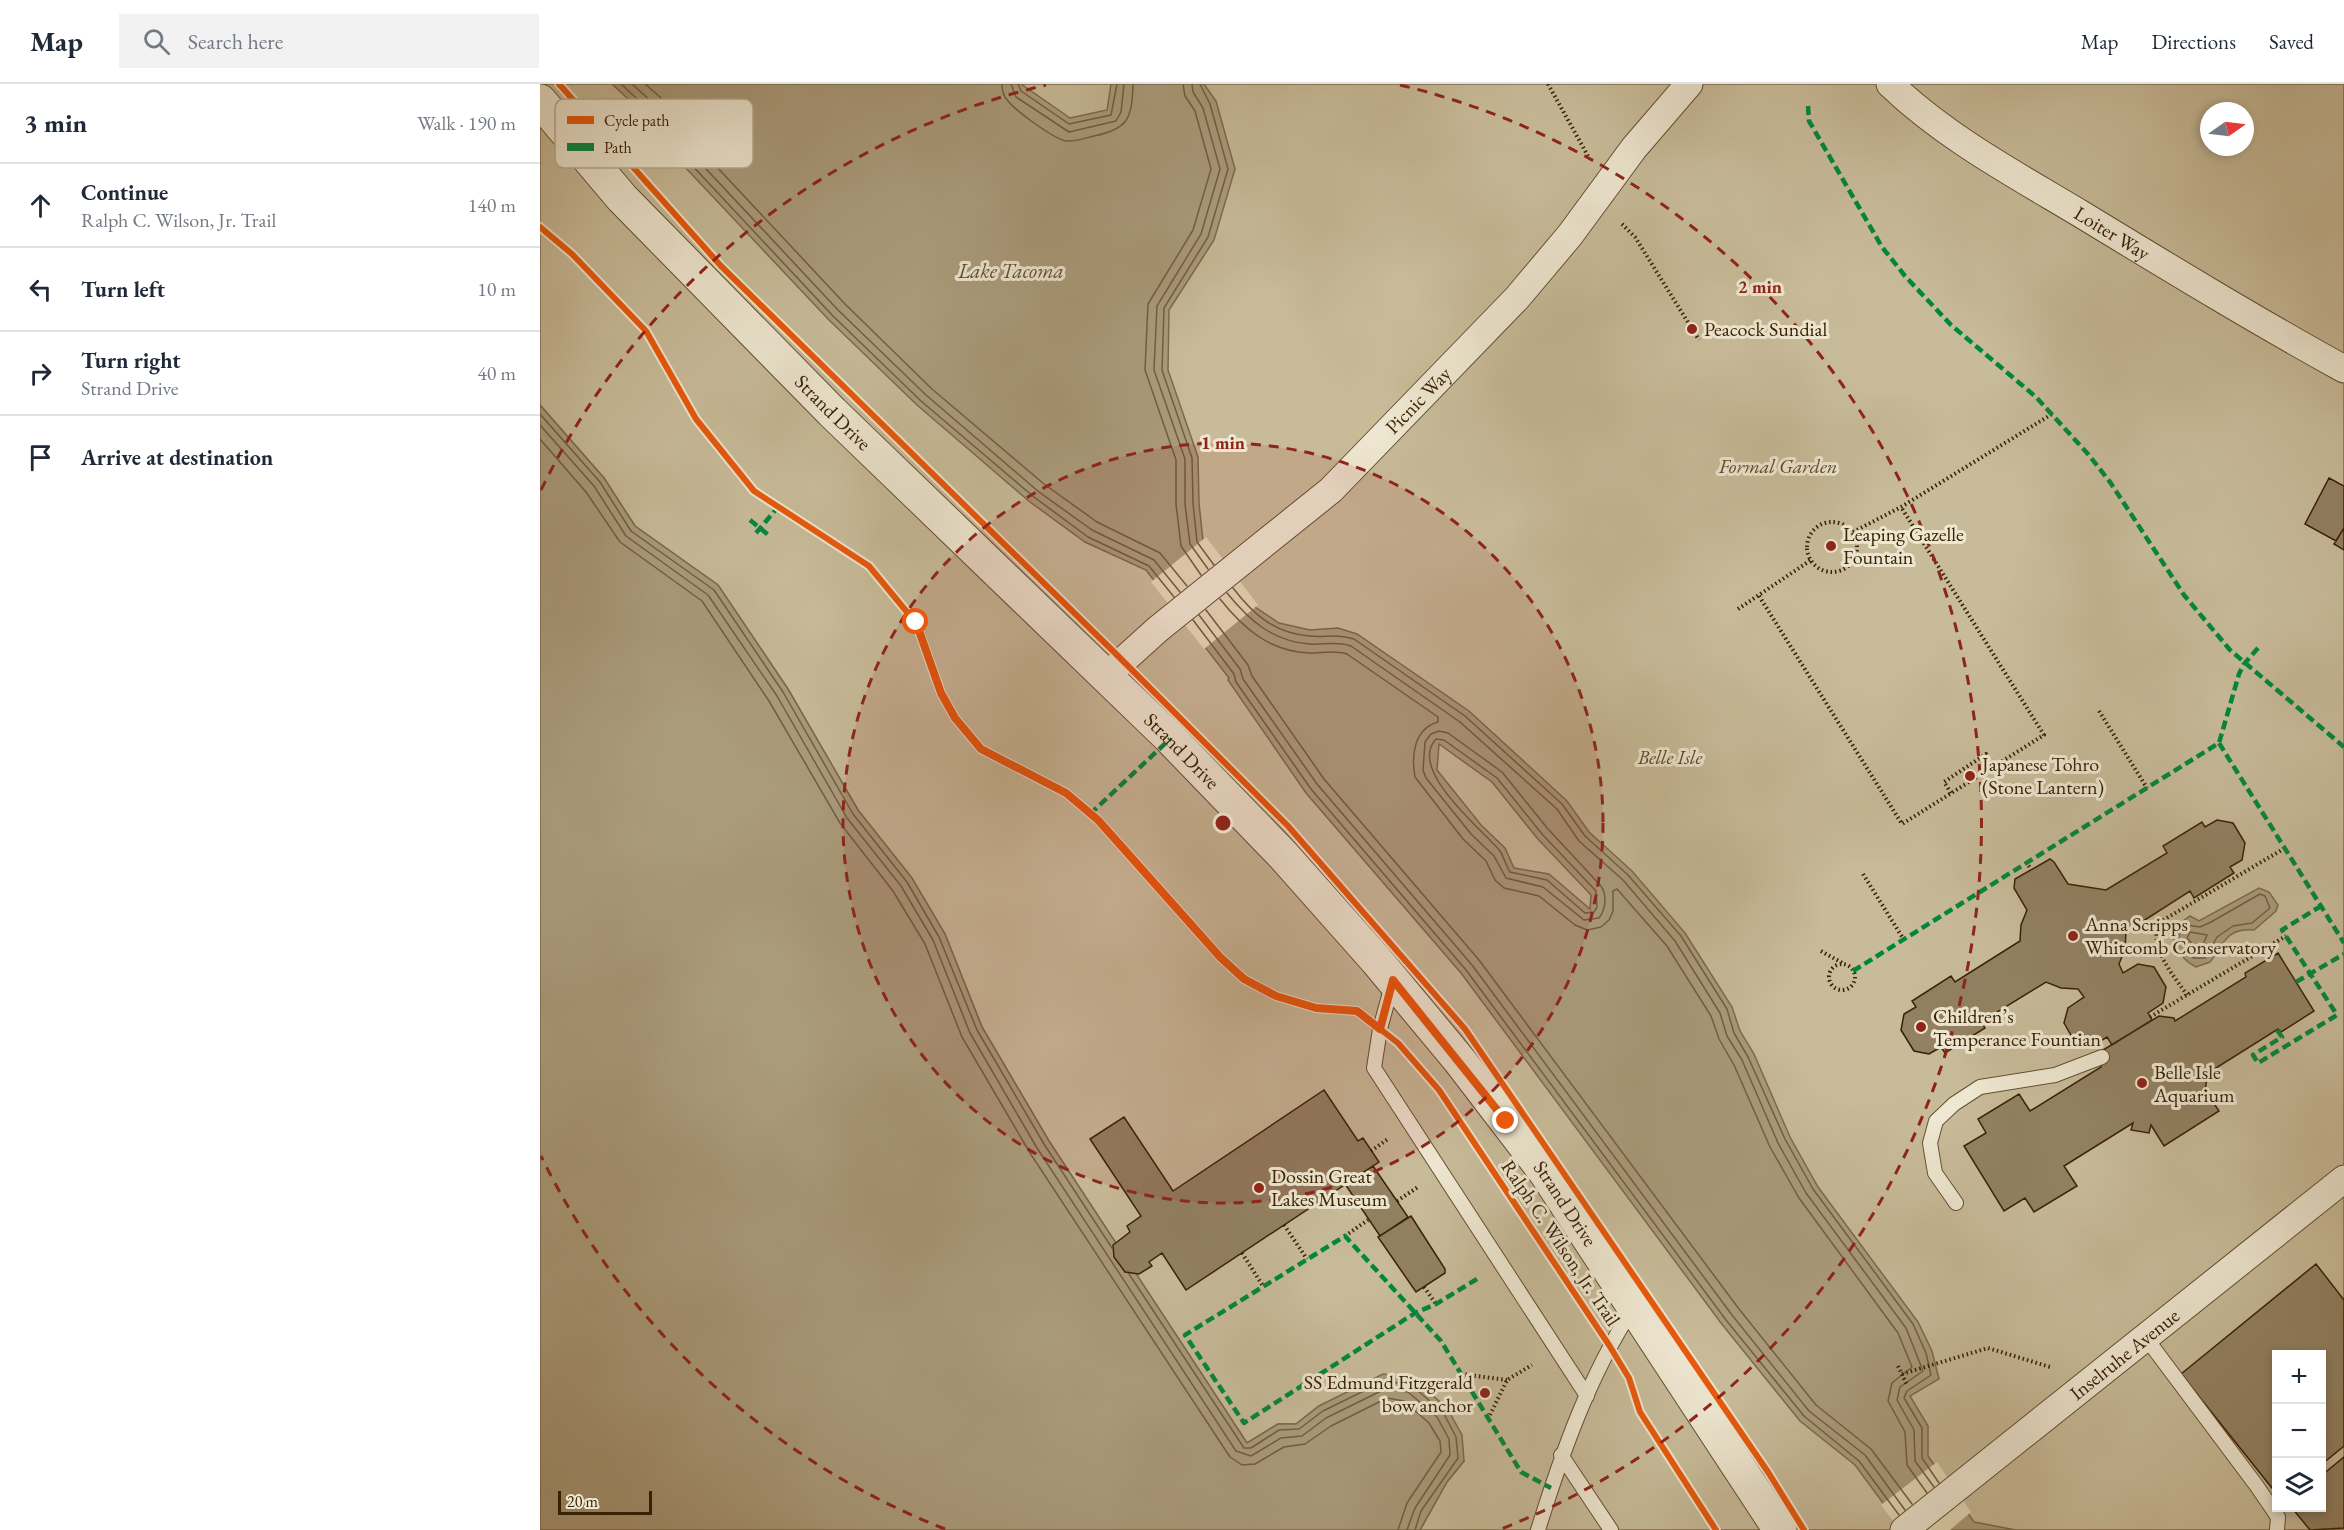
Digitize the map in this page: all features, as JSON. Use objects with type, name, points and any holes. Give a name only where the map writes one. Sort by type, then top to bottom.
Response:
[{"type":"street","name":"Picnic Way","points":[[1106,676],[1158,629],[1331,490],[1517,298],[1570,235],[1634,148],[1689,84]]},
{"type":"street","name":"Loiter Way","points":[[1890,84],[1916,110],[2025,180],[2269,327],[2344,369]]},
{"type":"street","name":"Strand Drive","points":[[540,101],[555,119]]},
{"type":"street","name":"Strand Drive","points":[[596,168],[621,198],[832,412],[1106,676],[1283,855],[1393,980],[1461,1061],[1545,1172],[1780,1530]]},
{"type":"street","name":"Inselruhe Avenue","points":[[1904,1530],[2344,1179]]},
{"type":"lane","points":[[1393,980],[1374,1068],[1587,1396]]},
{"type":"lane","points":[[1956,1203],[1935,1173],[1930,1143],[1936,1121],[1954,1104],[1980,1087],[2055,1075],[2102,1057]]},
{"type":"lane","points":[[1538,1530],[1561,1455],[1609,1345],[1634,1306]]},
{"type":"lane","points":[[2146,1338],[2278,1517],[2277,1530]]},
{"type":"lane","points":[[1561,1455],[1611,1530]]},
{"type":"path","points":[[1548,84],[1588,156]]},
{"type":"path","points":[[1622,224],[1635,237],[1699,340]]},
{"type":"path","points":[[1853,532],[1901,507],[2052,414]]},
{"type":"path","points":[[1760,596],[1902,824],[1974,781],[1994,765],[2044,735],[1901,507]]},
{"type":"path","points":[[1837,522],[1853,532],[1856,553],[1846,568],[1827,571],[1811,560],[1807,548],[1808,542],[1810,535],[1819,525],[1837,522]]},
{"type":"path","points":[[1738,609],[1811,560]]},
{"type":"path","points":[[2099,711],[2147,788]]},
{"type":"path","points":[[1951,793],[1944,782],[1986,754],[1994,765]]},
{"type":"path","points":[[2187,995],[2159,949],[2156,937],[2160,922],[2285,848]]},
{"type":"path","points":[[2026,862],[2031,869]]},
{"type":"path","points":[[1863,874],[1904,940]]},
{"type":"path","points":[[2150,1017],[2286,936]]},
{"type":"path","points":[[1821,951],[1844,965],[1853,972],[1855,980],[1849,988],[1839,990],[1830,982],[1829,974],[1835,966],[1844,965]]},
{"type":"path","points":[[1371,1151],[1388,1139]]},
{"type":"path","points":[[1397,1201],[1419,1187]]},
{"type":"path","points":[[1345,1236],[1368,1220]]},
{"type":"path","points":[[1284,1225],[1307,1259]]},
{"type":"path","points":[[1242,1253],[1263,1286]]},
{"type":"path","points":[[1424,1287],[1436,1305]]},
{"type":"path","points":[[1902,1374],[1988,1348],[2050,1367]]},
{"type":"path","points":[[1488,1419],[1507,1380],[1532,1365]]},
{"type":"path","points":[[1898,1366],[1907,1385]]},
{"type":"path","points":[[1461,1374],[1507,1380]]},
{"type":"green space","name":"Belle Isle","points":[[540,84],[2344,84],[2344,1530],[1420,1530],[1447,1482],[1464,1461],[1346,1395],[1319,1406],[1296,1424],[1278,1424],[1247,1443],[1049,1141],[982,1027],[945,934],[912,879],[858,810],[788,689],[718,585],[635,526],[604,478],[540,405]]},
{"type":"water","name":"Lake Tacoma","points":[[612,84],[1021,84],[1070,118],[1107,110],[1111,84],[1204,84],[1216,101],[1235,169],[1214,240],[1169,310],[1168,370],[1198,457],[1203,541],[1255,607],[1279,623],[1310,630],[1338,628],[1357,634],[1469,711],[1567,801],[1589,832],[1632,871],[1685,933],[1732,1007],[1740,1031],[1754,1054],[1790,1137],[1818,1187],[1918,1322],[1932,1351],[1939,1379],[1910,1396],[1928,1426],[1928,1456],[1974,1522],[2016,1530],[1903,1530],[1855,1465],[1800,1421],[1721,1323],[1461,973],[1306,793],[1228,680],[1229,678],[1146,570],[1085,542],[1030,502],[917,405],[829,320],[686,168],[753,168],[753,99],[628,99]],"holes":[[[1439,744],[1492,782],[1537,838],[1591,895],[1590,909],[1549,874],[1514,868],[1505,848],[1481,825],[1437,770]]]},
{"type":"water","points":[[540,405],[604,478],[635,526],[718,585],[788,689],[858,810],[912,878],[945,934],[982,1027],[1049,1141],[1247,1443],[1278,1424],[1296,1424],[1319,1406],[1383,1374],[1414,1379],[1447,1408],[1462,1435],[1464,1461],[1447,1482],[1420,1530],[540,1530]]},
{"type":"water","points":[[2259,888],[2269,892],[2278,905],[2276,911],[2254,930],[2231,934],[2222,943],[2210,962],[2196,967],[2182,956],[2174,940],[2174,928],[2190,916],[2199,921]]},
{"type":"pier","points":[[1206,537],[1258,605],[1204,649],[1151,582]]},
{"type":"pier","points":[[1937,1462],[1971,1512],[1950,1530],[1900,1530],[1881,1505]]},
{"type":"building","points":[[2329,478],[2344,486],[2344,528],[2336,541],[2305,524]]},
{"type":"building","points":[[2344,528],[2344,550],[2334,544]]},
{"type":"building","name":"Anna Scripps Whitcomb Conservatory","points":[[2217,820],[2233,823],[2245,843],[2242,860],[2230,867],[2234,873],[2194,898],[2190,891],[2126,932],[2125,949],[2119,964],[2123,973],[2138,964],[2154,967],[2166,987],[2163,1003],[2148,1013],[2152,1020],[2112,1045],[2107,1037],[2091,1047],[2076,1044],[2064,1023],[2068,1008],[2084,997],[2078,989],[2061,988],[2046,982],[1981,1022],[1985,1028],[1945,1053],[1941,1047],[1929,1054],[1914,1051],[1901,1030],[1904,1014],[1916,1007],[1912,1001],[1951,976],[1955,982],[2020,941],[2021,925],[2027,910],[2014,888],[2015,879],[2050,859],[2068,884],[2106,890],[2167,853],[2163,846],[2202,822],[2205,827]]},
{"type":"building","name":"Belle Isle Aquarium","points":[[2278,953],[2314,1011],[2281,1032],[2278,1029],[2208,1073],[2205,1090],[2219,1111],[2164,1146],[2151,1125],[2149,1133],[2131,1130],[2133,1123],[2064,1166],[2077,1186],[2034,1212],[2025,1198],[2004,1211],[1964,1146],[1986,1133],[1978,1119],[2019,1094],[2030,1111],[2101,1067],[2103,1050],[2159,1016],[2174,1018],[2175,1021],[2246,977],[2245,973]]},
{"type":"building","name":"Dossin Great Lakes Museum","points":[[1324,1090],[1358,1141],[1363,1138],[1379,1162],[1186,1290],[1162,1253],[1149,1262],[1152,1266],[1139,1274],[1125,1272],[1114,1257],[1113,1245],[1130,1232],[1127,1226],[1141,1216],[1090,1139],[1124,1117],[1173,1191]]},
{"type":"building","points":[[1373,1166],[1408,1217],[1380,1236],[1345,1184]]},
{"type":"building","points":[[1411,1216],[1445,1269],[1445,1273],[1416,1292],[1378,1237]]},
{"type":"building","points":[[2316,1264],[2344,1300],[2344,1446],[2326,1461],[2326,1350],[2272,1350],[2272,1488],[2181,1374]]},
{"type":"building","points":[[2344,1457],[2344,1528],[2310,1530],[2295,1512],[2326,1512],[2326,1472]]},
{"type":"marked path","points":[[1808,106],[1809,121],[1882,247],[1905,276],[1951,325],[2036,397],[2088,454],[2110,482],[2184,595],[2230,650],[2344,747]]},
{"type":"marked path","points":[[756,533],[778,507]]},
{"type":"marked path","points":[[750,520],[771,537]]},
{"type":"marked path","points":[[1853,971],[2219,743],[2239,674],[2244,664],[2258,648]]},
{"type":"marked path","points":[[1090,814],[1170,739]]},
{"type":"marked path","points":[[2219,743],[2344,943]]},
{"type":"marked path","points":[[2277,1030],[2282,1037],[2253,1055],[2258,1063],[2337,1015],[2282,930],[2321,906]]},
{"type":"marked path","points":[[2296,982],[2344,954]]},
{"type":"marked path","points":[[1477,1279],[1436,1304],[1415,1313],[1244,1423],[1185,1335],[1345,1236],[1441,1341],[1521,1472],[1551,1488]]},
{"type":"cycle path","points":[[559,84],[572,99]]},
{"type":"cycle path","points":[[634,168],[721,266],[1288,826],[1465,1029],[1768,1472],[1804,1530]]},
{"type":"cycle path","name":"Ralph C. Wilson, Jr. Trail","points":[[540,227],[572,254],[646,331],[696,419],[754,491],[869,566],[916,623],[941,693],[955,718],[981,749],[1066,793],[1098,820],[1220,957],[1244,979],[1276,996],[1316,1008],[1357,1011],[1398,1043],[1439,1090],[1609,1345],[1629,1378],[1640,1412],[1716,1530]]},
{"type":"place","name":"Peacock Sundial","points":[[1692,329]]},
{"type":"place","name":"Leaping Gazelle Fountain","points":[[1831,546]]},
{"type":"place","name":"Japanese Tohro (Stone Lantern)","points":[[1970,776]]},
{"type":"place","name":"Anna Scripps Whitcomb Conservatory","points":[[2073,936]]},
{"type":"place","name":"Children’s Temperance Fountian","points":[[1921,1027]]},
{"type":"place","name":"Belle Isle Aquarium","points":[[2142,1083]]},
{"type":"place","name":"Dossin Great Lakes Museum","points":[[1259,1188]]},
{"type":"place","name":"SS Edmund Fitzgerald bow anchor","points":[[1485,1393]]},
{"type":"route","points":[[916,622],[941,693],[955,718],[981,749],[1066,793],[1098,820],[1220,957],[1244,979],[1276,996],[1316,1008],[1357,1011],[1380,1029],[1393,980],[1461,1061],[1506,1121]]},
{"type":"park label","name":"Formal Garden","points":[[1778,466]]}]
